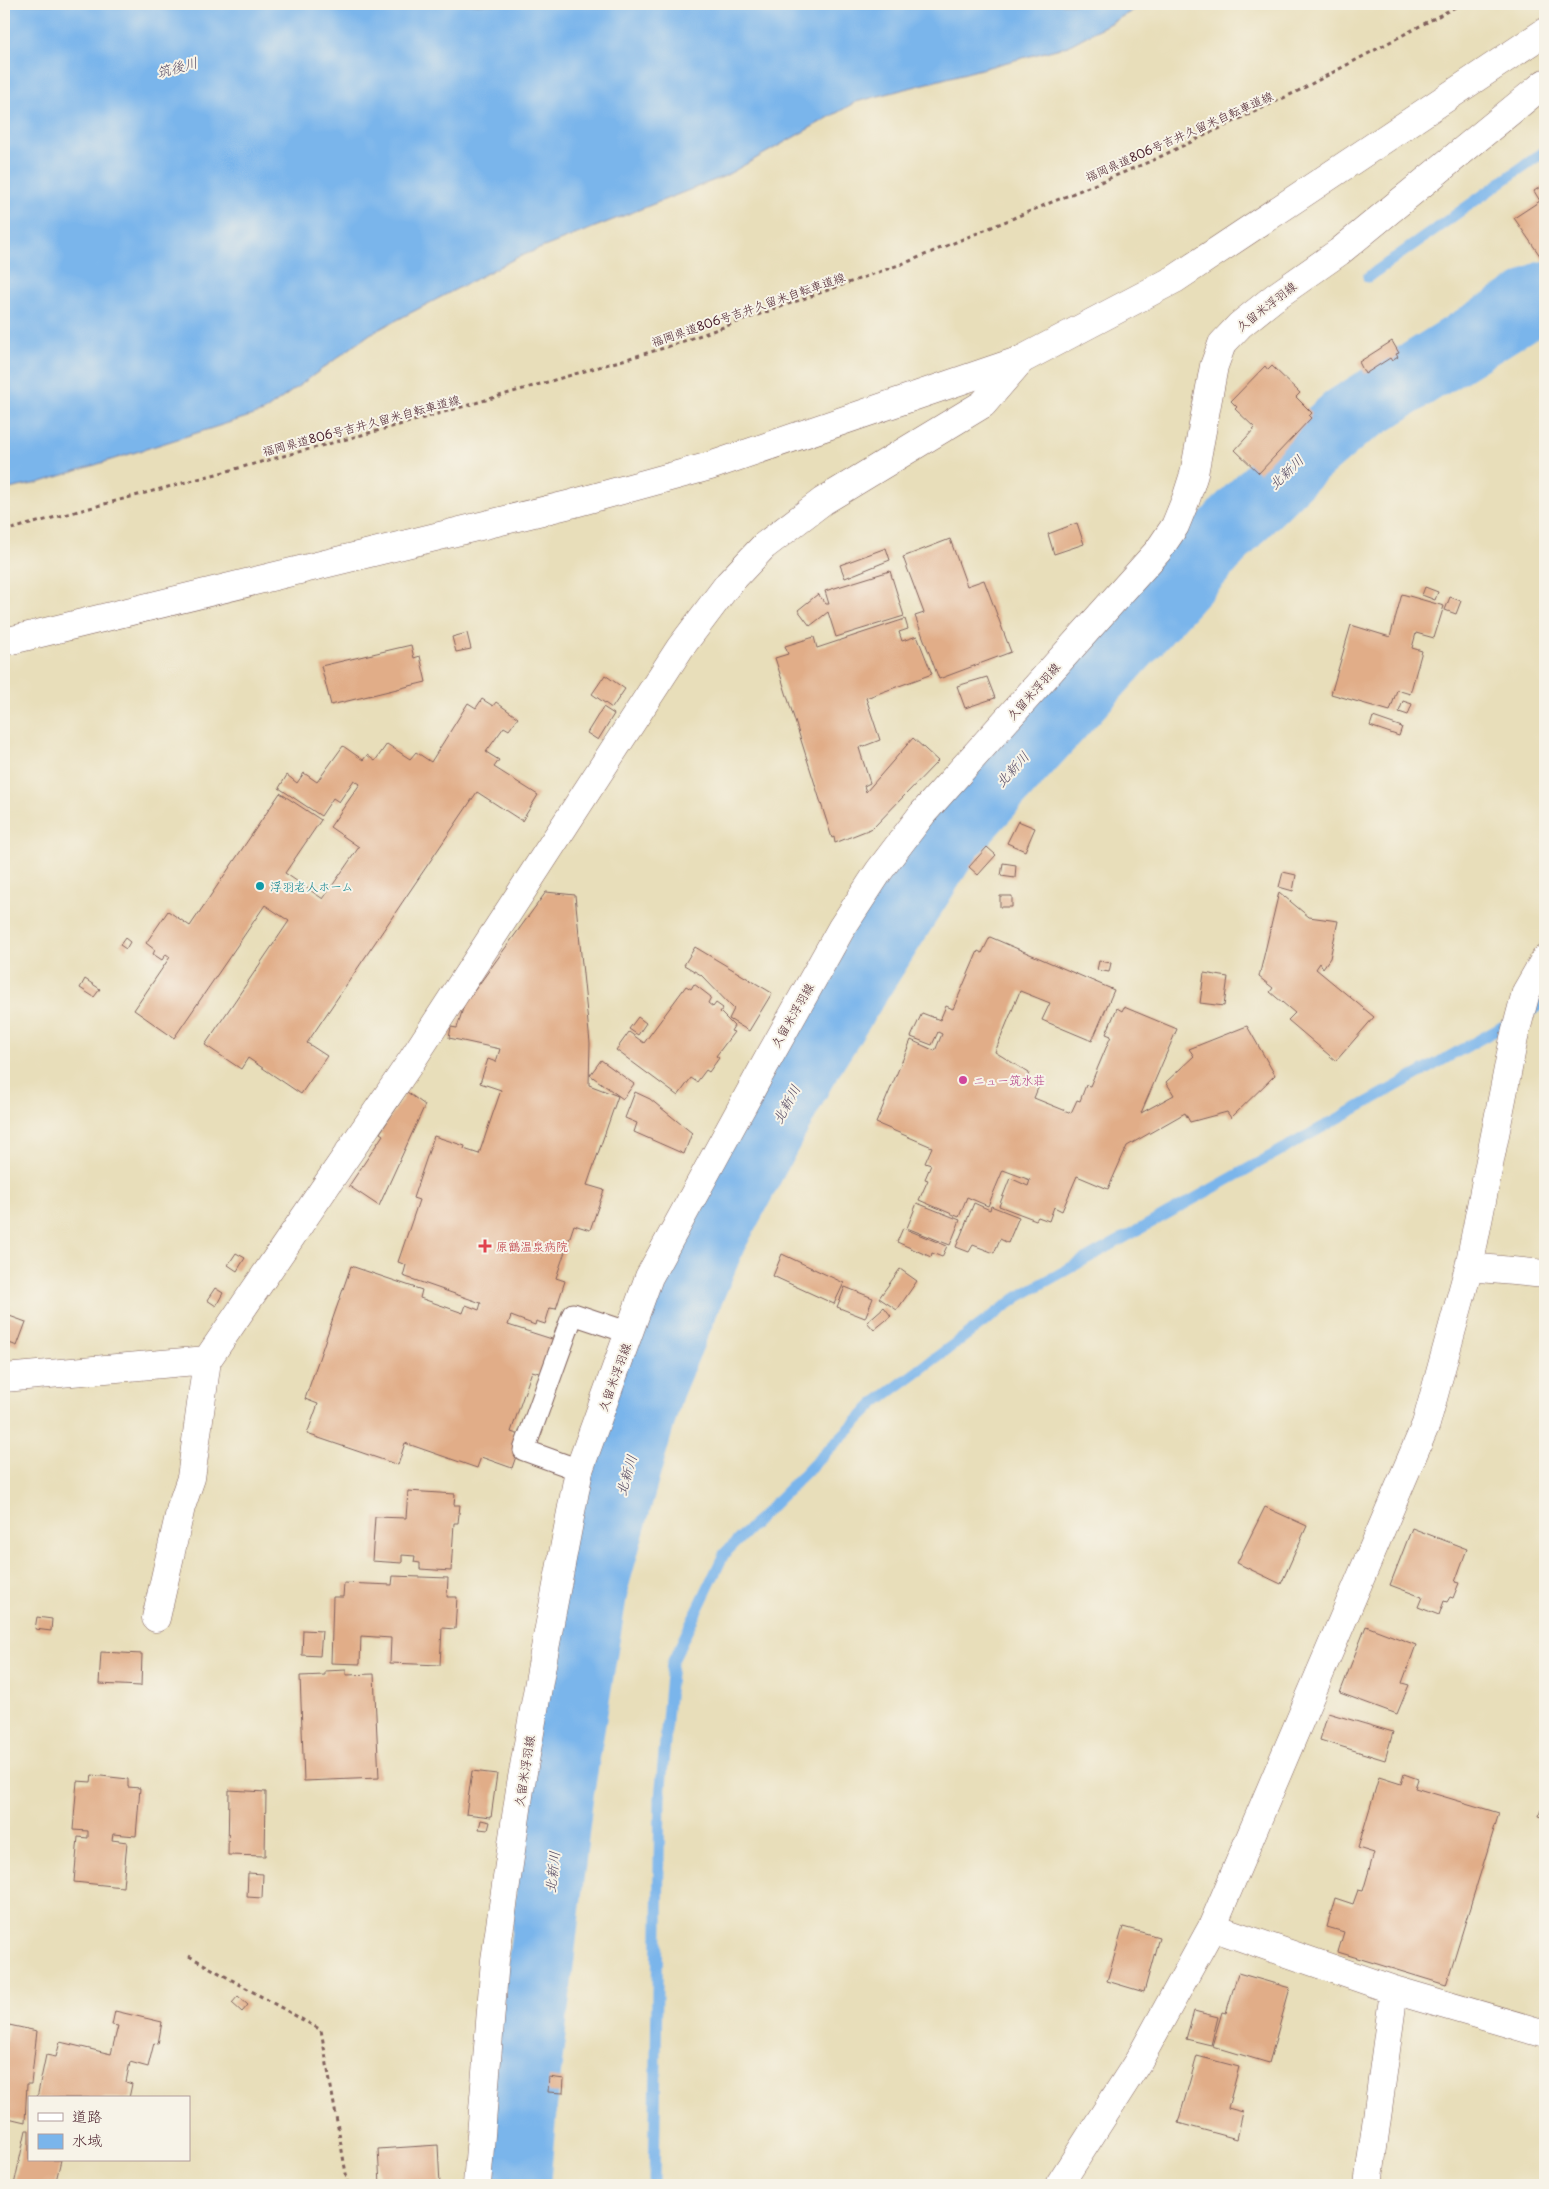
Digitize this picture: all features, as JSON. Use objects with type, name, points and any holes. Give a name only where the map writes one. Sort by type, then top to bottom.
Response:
[{"type":"street","points":[[4,642],[571,504],[710,466],[1021,360],[1175,279],[1545,32]]},
{"type":"street","name":"久留米浮羽線","points":[[477,2185],[495,1960],[520,1790],[579,1470],[654,1268],[841,929],[879,871],[923,814],[1158,551],[1175,526],[1194,474],[1214,366],[1222,344],[1240,325],[1275,297],[1339,252],[1545,84]]},
{"type":"street","points":[[156,1618],[181,1507],[191,1478],[207,1360],[412,1060],[680,648],[729,583],[764,546],[823,501],[983,404],[1021,360]]},
{"type":"street","points":[[1059,2185],[1139,2060],[1212,1927],[1426,1424],[1469,1267],[1514,1038],[1526,992],[1545,959]]},
{"type":"street","points":[[1469,1267],[1545,1274]]},
{"type":"street","points":[[4,1378],[207,1360]]},
{"type":"street","points":[[1212,1927],[1394,1990],[1545,2034]]},
{"type":"street","points":[[1368,2185],[1394,1990]]},
{"type":"lane","points":[[579,1470],[524,1450],[573,1314],[630,1333]]},
{"type":"path","name":"福岡県道806号吉井久留米自転車道線","points":[[4,531],[410,422],[664,348],[910,261],[1151,161],[1298,91],[1461,4]]},
{"type":"path","points":[[189,1956],[322,2030],[348,2185]]},
{"type":"water","name":"筑後川","points":[[4,4],[1145,4],[1068,46],[856,102],[725,176],[516,258],[370,334],[263,412],[38,483],[4,490]]},
{"type":"building","points":[[1545,184],[1545,259],[1543,260],[1514,218],[1540,201],[1534,191]]},
{"type":"building","points":[[1392,341],[1399,353],[1396,354],[1398,357],[1392,361],[1390,358],[1365,374],[1359,362]]},
{"type":"building","points":[[1265,366],[1268,370],[1272,366],[1300,393],[1296,397],[1312,413],[1309,416],[1311,418],[1259,473],[1235,450],[1255,428],[1235,409],[1237,407],[1231,401]]},
{"type":"building","points":[[1077,523],[1084,544],[1054,554],[1048,534]]},
{"type":"building","points":[[950,539],[967,586],[984,580],[1011,652],[939,679],[915,616],[924,613],[903,557]]},
{"type":"building","points":[[886,548],[890,560],[845,578],[840,565]]},
{"type":"building","points":[[890,571],[904,616],[836,637],[828,612],[810,626],[798,610],[818,594],[826,604],[829,604],[825,591]]},
{"type":"building","points":[[1425,587],[1438,592],[1435,600],[1422,595]]},
{"type":"building","points":[[1402,594],[1444,606],[1434,638],[1416,633],[1412,648],[1422,651],[1410,694],[1397,690],[1390,711],[1331,694],[1351,625],[1390,637]]},
{"type":"building","points":[[1450,597],[1461,601],[1456,614],[1445,610]]},
{"type":"building","points":[[905,619],[908,629],[899,632],[902,641],[917,636],[932,674],[866,698],[880,740],[859,748],[870,783],[864,786],[866,792],[913,738],[938,761],[873,828],[835,843],[775,658],[788,654],[785,646],[814,637],[817,648]]},
{"type":"building","points":[[467,633],[471,649],[456,652],[452,637]]},
{"type":"building","points":[[411,645],[414,658],[420,656],[426,682],[331,705],[321,666]]},
{"type":"building","points":[[605,675],[625,689],[612,708],[592,694]]},
{"type":"building","points":[[987,677],[995,698],[965,708],[957,686]]},
{"type":"building","name":"浮羽老人ホーム","points":[[482,699],[493,706],[496,702],[518,718],[509,730],[504,727],[486,752],[499,760],[494,767],[538,795],[522,821],[477,792],[307,1043],[327,1056],[301,1094],[248,1058],[241,1069],[205,1045],[289,921],[265,905],[174,1038],[134,1010],[170,957],[166,954],[162,960],[153,954],[155,950],[146,943],[168,911],[190,926],[280,793],[321,820],[285,873],[323,899],[359,847],[330,827],[360,784],[354,780],[339,802],[333,798],[321,816],[279,788],[287,775],[297,783],[304,773],[317,782],[343,746],[363,760],[367,755],[375,761],[387,744],[410,759],[416,752],[431,762],[468,703],[476,708]]},
{"type":"building","points":[[1403,701],[1412,704],[1408,715],[1399,712]]},
{"type":"building","points":[[603,707],[614,714],[598,740],[587,733]]},
{"type":"building","points":[[1373,717],[1402,727],[1399,736],[1370,726]]},
{"type":"building","points":[[1018,821],[1035,828],[1025,851],[1007,843]]},
{"type":"building","points":[[987,847],[996,855],[978,875],[969,867]]},
{"type":"building","points":[[1003,863],[1016,865],[1015,878],[1001,876]]},
{"type":"building","points":[[1283,872],[1296,875],[1293,891],[1279,887]]},
{"type":"building","name":"原鶴温泉病院","points":[[546,892],[575,895],[590,1043],[589,1085],[618,1096],[587,1185],[604,1190],[590,1230],[574,1225],[556,1278],[565,1281],[556,1309],[550,1308],[545,1324],[536,1321],[535,1325],[511,1316],[508,1325],[555,1340],[543,1374],[532,1371],[511,1432],[523,1436],[512,1468],[481,1457],[477,1468],[405,1443],[398,1465],[307,1434],[318,1404],[305,1399],[351,1266],[422,1290],[420,1298],[463,1313],[466,1305],[479,1310],[481,1303],[403,1276],[406,1265],[398,1262],[419,1200],[413,1198],[434,1136],[465,1146],[464,1149],[479,1154],[501,1090],[480,1083],[488,1059],[496,1062],[500,1049],[449,1038],[451,1027],[457,1028],[464,1005]]},
{"type":"building","points":[[1279,892],[1309,917],[1338,921],[1330,958],[1323,968],[1320,963],[1316,969],[1374,1017],[1336,1061],[1288,1020],[1295,1013],[1270,992],[1273,988],[1259,977]]},
{"type":"building","points":[[1000,896],[1012,896],[1012,907],[1000,907]]},
{"type":"building","name":"ニュー筑水荘","points":[[990,937],[1114,990],[1092,1041],[1042,1020],[1050,1003],[1020,991],[995,1052],[1029,1073],[1027,1078],[1040,1083],[1034,1098],[1071,1113],[1077,1100],[1080,1101],[1086,1085],[1090,1086],[1111,1036],[1106,1034],[1117,1008],[1122,1011],[1124,1007],[1177,1029],[1141,1113],[1174,1095],[1166,1082],[1194,1056],[1189,1049],[1247,1026],[1275,1075],[1231,1118],[1227,1112],[1190,1122],[1185,1113],[1127,1146],[1108,1189],[1077,1176],[1062,1211],[1054,1207],[1049,1221],[1038,1217],[1036,1220],[999,1206],[1010,1178],[1028,1186],[1030,1180],[1003,1170],[988,1206],[967,1197],[959,1217],[919,1200],[928,1180],[925,1179],[931,1165],[925,1163],[932,1147],[876,1123],[911,1040],[935,1051],[942,1034],[938,1032],[932,1045],[911,1037],[922,1013],[940,1020],[946,1006],[953,1009],[978,951],[982,953]]},
{"type":"building","points":[[125,938],[130,942],[126,949],[120,945]]},
{"type":"building","points":[[695,947],[772,993],[749,1031],[729,1019],[734,1009],[701,975],[684,965]]},
{"type":"building","points":[[1099,961],[1111,963],[1109,972],[1097,970]]},
{"type":"building","points":[[1204,973],[1228,977],[1224,1006],[1200,1003]]},
{"type":"building","points":[[85,979],[100,989],[94,997],[80,988]]},
{"type":"building","points":[[694,984],[711,997],[708,1003],[713,1007],[716,1003],[723,1008],[720,1012],[734,1026],[731,1031],[734,1032],[716,1056],[719,1058],[709,1072],[706,1070],[697,1082],[691,1078],[678,1096],[616,1050],[629,1032],[644,1043],[686,986],[691,989]]},
{"type":"building","points":[[638,1017],[646,1023],[638,1035],[629,1029]]},
{"type":"building","points":[[601,1060],[634,1084],[623,1099],[590,1075]]},
{"type":"building","points":[[407,1092],[425,1105],[379,1206],[349,1186],[383,1135],[380,1133]]},
{"type":"building","points":[[635,1092],[650,1099],[692,1133],[684,1154],[634,1132],[637,1123],[625,1118]]},
{"type":"building","points":[[917,1203],[960,1220],[950,1245],[907,1228]]},
{"type":"building","points":[[974,1203],[990,1210],[991,1206],[1019,1217],[1008,1243],[1000,1239],[994,1253],[973,1245],[969,1252],[956,1247]]},
{"type":"building","points":[[903,1228],[947,1246],[942,1257],[932,1253],[931,1257],[897,1242]]},
{"type":"building","points":[[236,1253],[245,1258],[237,1271],[228,1265]]},
{"type":"building","points":[[782,1254],[844,1283],[834,1304],[773,1276]]},
{"type":"building","points":[[900,1269],[917,1281],[897,1310],[879,1298]]},
{"type":"building","points":[[845,1287],[873,1298],[865,1318],[837,1307]]},
{"type":"building","points":[[215,1288],[223,1293],[216,1306],[207,1300]]},
{"type":"building","points":[[884,1307],[891,1316],[874,1330],[867,1322]]},
{"type":"building","points":[[4,1314],[26,1322],[17,1346],[4,1341]]},
{"type":"building","points":[[408,1491],[455,1494],[454,1505],[460,1505],[458,1523],[454,1523],[451,1571],[420,1569],[420,1563],[414,1562],[415,1556],[402,1555],[402,1563],[372,1561],[375,1517],[406,1518]]},
{"type":"building","points":[[1265,1507],[1307,1526],[1281,1584],[1237,1563]]},
{"type":"building","points":[[1412,1528],[1467,1549],[1455,1582],[1459,1583],[1453,1598],[1450,1597],[1447,1602],[1444,1601],[1439,1615],[1418,1607],[1422,1597],[1390,1585]]},
{"type":"building","points":[[393,1576],[448,1578],[447,1597],[457,1597],[455,1629],[442,1628],[440,1665],[390,1663],[391,1638],[361,1636],[360,1664],[331,1663],[333,1597],[343,1597],[344,1583],[392,1585]]},
{"type":"building","points":[[37,1617],[52,1619],[51,1631],[35,1629]]},
{"type":"building","points":[[1366,1626],[1416,1645],[1402,1683],[1409,1685],[1397,1714],[1340,1693]]},
{"type":"building","points":[[303,1630],[322,1631],[320,1656],[302,1655]]},
{"type":"building","points":[[101,1652],[142,1654],[141,1686],[99,1684]]},
{"type":"building","points":[[346,1670],[346,1675],[374,1674],[379,1778],[304,1781],[300,1676],[325,1675],[325,1671]]},
{"type":"building","points":[[1328,1713],[1393,1732],[1385,1760],[1320,1740]]},
{"type":"building","points":[[472,1771],[497,1774],[491,1817],[466,1814]]},
{"type":"building","points":[[1404,1774],[1418,1779],[1415,1788],[1499,1813],[1446,1985],[1338,1952],[1344,1932],[1327,1927],[1335,1898],[1353,1904],[1358,1890],[1363,1891],[1374,1853],[1358,1848],[1379,1777],[1401,1784]]},
{"type":"building","points":[[92,1775],[128,1779],[128,1787],[140,1788],[136,1836],[113,1834],[112,1840],[127,1842],[123,1887],[74,1882],[78,1837],[88,1838],[88,1831],[73,1830],[77,1781],[91,1782]]},
{"type":"building","points":[[229,1790],[266,1792],[265,1856],[228,1855]]},
{"type":"building","points":[[1543,1803],[1545,1804],[1545,1818],[1539,1816]]},
{"type":"building","points":[[481,1820],[490,1822],[488,1830],[479,1829]]},
{"type":"building","points":[[248,1873],[263,1874],[262,1898],[247,1897]]},
{"type":"building","points":[[1123,1927],[1159,1937],[1144,1992],[1107,1981]]},
{"type":"building","points":[[1238,1973],[1290,1988],[1269,2063],[1212,2046],[1222,2012],[1226,2013]]},
{"type":"building","points":[[238,1996],[248,2005],[242,2012],[232,2003]]},
{"type":"building","points":[[115,2011],[162,2022],[158,2044],[154,2043],[148,2067],[130,2062],[126,2082],[132,2084],[129,2096],[37,2096],[46,2055],[56,2057],[60,2042],[111,2054],[118,2026],[112,2025]]},
{"type":"building","points":[[1194,2011],[1218,2017],[1211,2045],[1186,2039]]},
{"type":"building","points":[[9,2025],[37,2031],[31,2084],[27,2084],[25,2122],[4,2117],[4,2049]]},
{"type":"building","points":[[1197,2056],[1239,2067],[1228,2108],[1243,2112],[1237,2139],[1178,2123]]},
{"type":"building","points":[[549,2077],[564,2079],[563,2093],[548,2092]]},
{"type":"building","points":[[26,2130],[28,2130],[28,2162],[61,2162],[55,2185],[14,2185]]},
{"type":"building","points":[[438,2145],[440,2185],[380,2185],[378,2149]]},
{"type":"waterway","points":[[1368,277],[1545,151]]},
{"type":"waterway","name":"北新川","points":[[517,2185],[524,2106],[560,1798],[596,1582],[651,1387],[714,1237],[804,1069],[952,835],[1239,519],[1303,456],[1347,418],[1545,294]]},
{"type":"waterway","points":[[654,2185],[660,1798],[672,1663],[724,1554],[876,1402],[1018,1297],[1545,1003]]},
{"type":"place","name":"浮羽老人ホーム","points":[[260,886]]},
{"type":"place","name":"ニュー筑水荘","points":[[963,1080]]},
{"type":"place","name":"原鶴温泉病院","points":[[485,1246]]}]
